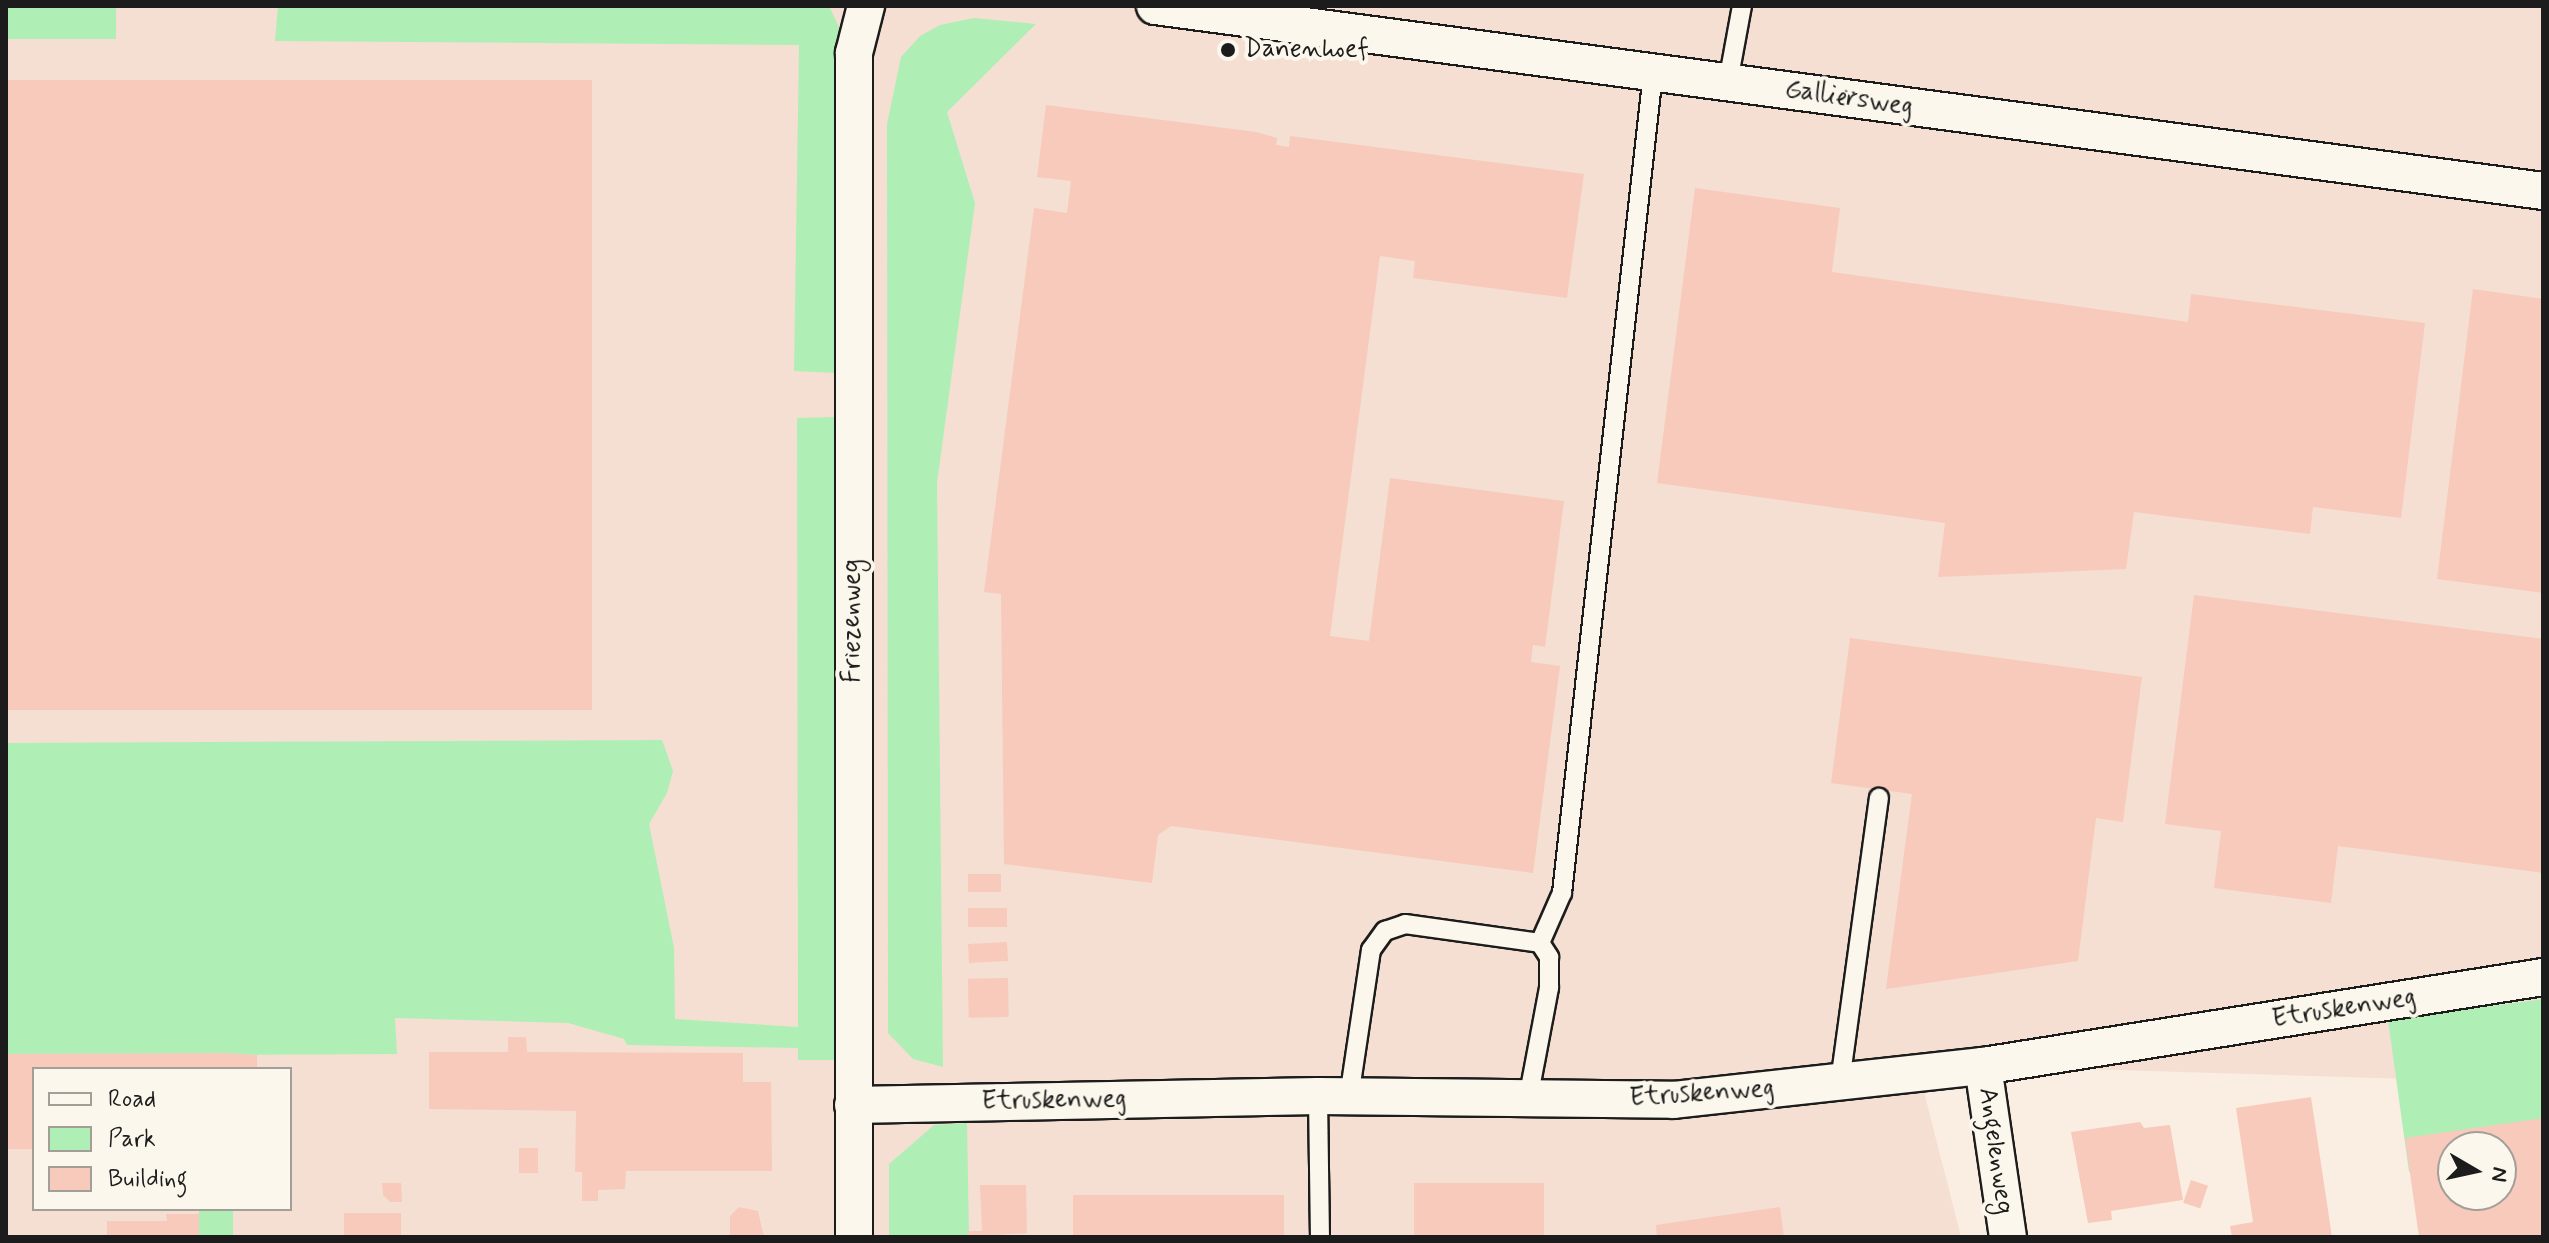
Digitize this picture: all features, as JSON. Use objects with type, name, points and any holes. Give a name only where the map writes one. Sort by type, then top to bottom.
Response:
[{"type":"street","name":"Friezenweg","points":[[854,1237],[854,53],[866,6]]},
{"type":"street","name":"Galliërsweg","points":[[1155,6],[2543,191]]},
{"type":"street","name":"Etruskenweg","points":[[853,1105],[1334,1097],[1674,1100],[1983,1066],[2543,977]]},
{"type":"street","name":"Angelenweg","points":[[1983,1066],[2008,1237]]},
{"type":"lane","points":[[1728,82],[1742,6]]},
{"type":"lane","points":[[1540,943],[1562,893],[1653,73]]},
{"type":"lane","points":[[1840,1082],[1879,798]]},
{"type":"lane","points":[[1320,1237],[1334,1097],[1371,950],[1385,931],[1405,924],[1540,943],[1549,957],[1549,988],[1528,1099]]},
{"type":"shaded area","points":[[6,6],[2543,6],[2543,1083],[1917,1064],[1961,1237],[6,1237]]},
{"type":"green space","points":[[6,6],[116,6],[116,39],[6,39]]},
{"type":"green space","points":[[278,6],[829,6],[839,27],[837,373],[794,371],[799,45],[275,41]]},
{"type":"green space","points":[[974,18],[1036,24],[947,112],[975,203],[937,483],[943,1067],[913,1059],[888,1033],[887,124],[901,57],[920,36],[940,25]]},
{"type":"green space","points":[[836,417],[836,1060],[798,1060],[798,1048],[627,1045],[624,1039],[568,1023],[395,1018],[397,1054],[6,1056],[6,743],[662,740],[673,771],[667,793],[649,824],[674,948],[675,1019],[798,1027],[797,418]]},
{"type":"green space","points":[[2543,999],[2543,1148],[2517,1148],[2517,1131],[2437,1131],[2437,1167],[2409,1172],[2388,1020]]},
{"type":"green space","points":[[967,1123],[969,1237],[889,1237],[889,1164],[934,1125]]},
{"type":"green space","points":[[199,1211],[233,1211],[233,1237],[199,1237]]},
{"type":"building","points":[[6,80],[592,80],[592,710],[6,710]]},
{"type":"building","points":[[1046,105],[1256,132],[1277,138],[1276,145],[1289,147],[1290,136],[1584,174],[1567,298],[1413,278],[1415,261],[1380,256],[1330,636],[1369,641],[1390,478],[1564,501],[1545,647],[1533,645],[1531,662],[1560,666],[1533,873],[1171,826],[1158,835],[1152,883],[1004,864],[1001,594],[984,592],[1034,208],[1067,213],[1071,181],[1037,177]]},
{"type":"building","points":[[1695,188],[1840,208],[1832,272],[2188,322],[2191,294],[2425,323],[2401,518],[2313,507],[2310,534],[2134,512],[2126,569],[1938,577],[1945,523],[1657,483]]},
{"type":"building","points":[[2473,289],[2543,299],[2543,593],[2437,579]]},
{"type":"building","points":[[2194,595],[2543,639],[2543,873],[2338,846],[2331,903],[2214,888],[2221,831],[2165,824]]},
{"type":"building","points":[[1850,638],[2142,677],[2123,822],[2096,818],[2078,961],[1886,989],[1912,794],[1831,783]]},
{"type":"building","points":[[968,874],[1001,874],[1001,892],[968,892]]},
{"type":"building","points":[[968,908],[1007,908],[1007,927],[968,927]]},
{"type":"building","points":[[1007,942],[1008,961],[969,963],[968,944]]},
{"type":"building","points":[[1008,978],[1009,1017],[969,1018],[968,979]]},
{"type":"building","points":[[508,1037],[526,1037],[527,1052],[743,1053],[743,1082],[771,1082],[772,1171],[626,1171],[625,1189],[598,1190],[598,1201],[582,1201],[582,1172],[575,1172],[576,1111],[429,1109],[429,1052],[508,1052]]},
{"type":"building","points":[[227,1053],[257,1055],[257,1067],[32,1067],[32,1149],[6,1149],[6,1054]]},
{"type":"building","points":[[2311,1097],[2332,1237],[2232,1237],[2230,1226],[2253,1222],[2236,1108]]},
{"type":"building","points":[[2543,1118],[2543,1237],[2419,1237],[2405,1138],[2437,1133],[2437,1211],[2517,1211],[2517,1131],[2453,1131]]},
{"type":"building","points":[[2140,1122],[2144,1128],[2170,1125],[2183,1200],[2111,1211],[2112,1220],[2088,1223],[2071,1132]]},
{"type":"building","points":[[519,1148],[538,1148],[538,1173],[519,1173]]},
{"type":"building","points":[[2191,1180],[2208,1186],[2200,1209],[2183,1203]]},
{"type":"building","points":[[382,1183],[401,1183],[402,1202],[390,1202],[383,1195]]},
{"type":"building","points":[[1414,1183],[1544,1183],[1544,1237],[1414,1237]]},
{"type":"building","points":[[980,1185],[1026,1185],[1027,1233],[968,1237],[968,1231],[982,1231]]},
{"type":"building","points":[[1073,1195],[1284,1195],[1284,1237],[1073,1237]]},
{"type":"building","points":[[739,1207],[758,1211],[764,1237],[730,1237],[730,1216]]},
{"type":"building","points":[[1780,1207],[1784,1237],[1657,1237],[1656,1225]]},
{"type":"building","points":[[344,1213],[401,1213],[401,1237],[344,1237]]},
{"type":"building","points":[[166,1214],[199,1214],[199,1237],[107,1237],[107,1221],[167,1221]]},
{"type":"place","name":"Danenhoef","points":[[1228,50]]}]
